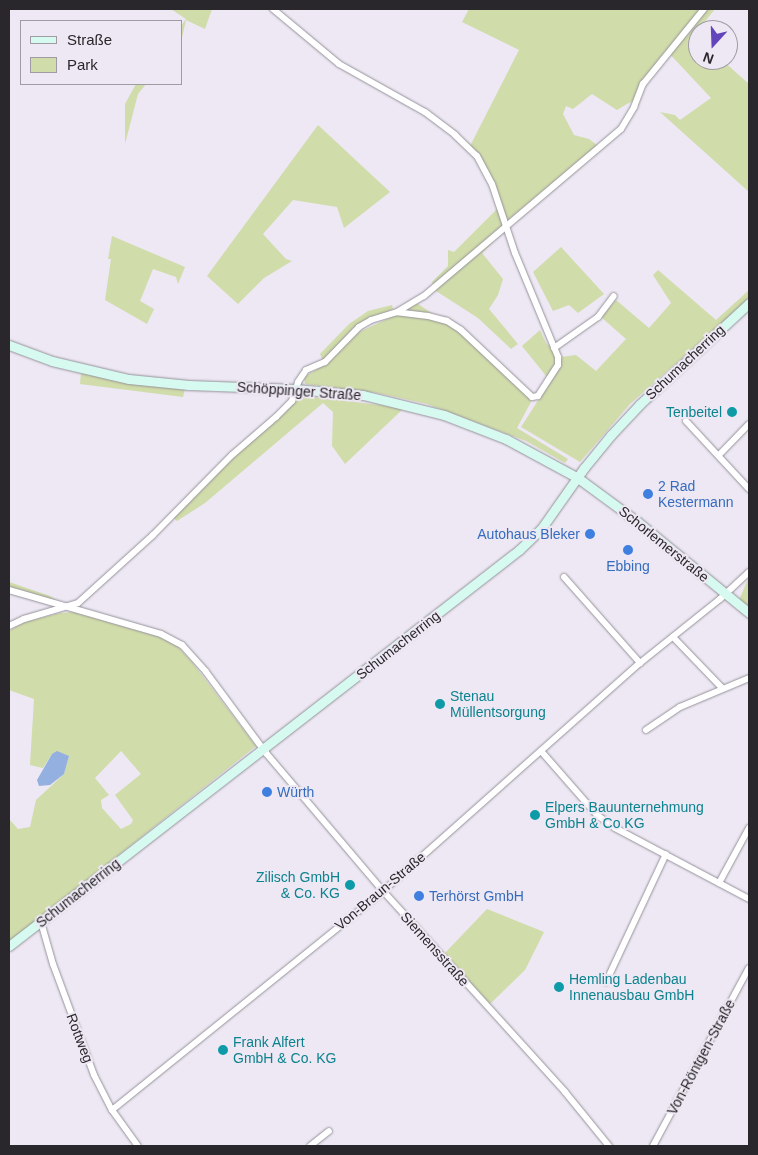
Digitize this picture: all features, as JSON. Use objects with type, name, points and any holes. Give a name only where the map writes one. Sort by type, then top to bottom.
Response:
[{"type":"main road","name":"Schumacherring","points":[[9,946],[525,545],[541,528],[610,435],[640,404],[749,304]]},
{"type":"main road","name":"Schöppinger Straße","points":[[9,345],[60,364],[129,379],[363,395],[444,415],[506,440],[578,478]]},
{"type":"main road","name":"Schorlemerstraße","points":[[578,478],[638,522],[749,613]]},
{"type":"street","points":[[273,9],[339,64],[425,112],[464,143],[485,168],[558,357],[554,373],[538,396],[532,397],[461,330],[446,321],[428,316],[397,312]]},
{"type":"street","points":[[9,626],[24,618],[78,603],[153,536],[232,455],[276,418],[292,401],[304,372],[325,362],[359,327],[378,317],[397,312],[424,296],[621,129],[634,107],[643,84],[704,9]]},
{"type":"street","points":[[554,348],[598,317],[614,296]]},
{"type":"street","points":[[686,421],[749,489]]},
{"type":"street","points":[[719,455],[749,424]]},
{"type":"street","name":"Von-Braun-Straße","points":[[112,1110],[383,891],[640,663],[726,594],[749,572]]},
{"type":"street","points":[[564,577],[640,663]]},
{"type":"street","name":"Siemensstraße","points":[[9,590],[70,606],[161,634],[182,645],[206,672],[263,749],[383,891],[565,1092],[609,1146]]},
{"type":"street","points":[[673,637],[722,688]]},
{"type":"street","points":[[646,730],[680,707],[749,678]]},
{"type":"street","points":[[541,751],[597,816],[615,828],[749,899]]},
{"type":"street","points":[[720,883],[749,828]]},
{"type":"street","points":[[606,982],[666,854]]},
{"type":"street","name":"Rottweg","points":[[40,922],[78,1037],[94,1075],[112,1110],[138,1146]]},
{"type":"street","name":"Von-Röntgen-Straße","points":[[653,1146],[749,968]]},
{"type":"street","points":[[310,1146],[329,1130]]},
{"type":"green space","points":[[171,9],[212,9],[205,29],[186,20],[182,38],[182,25],[186,19]]},
{"type":"green space","points":[[469,9],[715,9],[706,20],[688,20],[688,70],[733,70],[749,84],[749,192],[660,112],[675,115],[680,120],[711,98],[666,50],[645,78],[633,101],[617,110],[592,94],[573,109],[566,106],[563,114],[574,135],[589,139],[597,145],[508,220],[502,233],[482,253],[503,279],[498,295],[489,309],[518,344],[511,349],[478,318],[436,291],[432,282],[448,266],[448,250],[454,252],[497,209],[503,207],[488,169],[470,146],[519,50],[462,22]]},
{"type":"green space","points":[[135,85],[145,85],[138,94],[125,144],[125,104]]},
{"type":"green space","points":[[318,125],[390,192],[344,228],[337,207],[293,200],[263,234],[286,259],[292,261],[264,278],[238,304],[207,276]]},
{"type":"green space","points":[[112,236],[185,267],[178,284],[176,277],[153,269],[140,301],[154,309],[147,324],[105,300],[111,259],[108,259]]},
{"type":"green space","points":[[561,247],[604,294],[578,313],[569,305],[553,311],[533,272]]},
{"type":"green space","points":[[658,270],[716,320],[749,290],[749,299],[630,404],[580,462],[521,427],[557,371],[561,357],[576,355],[596,371],[626,339],[601,317],[616,300],[649,328],[671,303],[653,275]]},
{"type":"green space","points":[[410,304],[418,304],[469,338],[532,400],[517,428],[568,459],[565,463],[526,441],[427,404],[378,393],[305,384],[304,377],[329,362],[359,332],[396,315]]},
{"type":"green space","points":[[392,305],[393,309],[360,324],[323,361],[320,354],[349,324],[368,311]]},
{"type":"green space","points":[[540,330],[546,343],[553,349],[556,361],[547,377],[522,346]]},
{"type":"green space","points":[[81,373],[127,382],[185,389],[183,397],[80,384]]},
{"type":"green space","points":[[296,395],[404,408],[345,464],[332,446],[333,412],[323,403],[205,503],[177,521],[170,515]]},
{"type":"green space","points":[[749,577],[749,606],[745,607],[739,600]]},
{"type":"green space","points":[[9,582],[50,596],[60,603],[9,587]]},
{"type":"green space","points":[[74,612],[163,638],[177,646],[192,662],[256,746],[9,942],[9,819],[18,829],[30,827],[36,800],[64,774],[69,756],[52,754],[43,768],[30,765],[34,699],[9,690],[9,631],[25,622],[60,613]],"holes":[[[121,751],[141,774],[115,795],[133,820],[131,824],[121,829],[102,808],[101,800],[109,795],[95,778]]]},
{"type":"green space","points":[[487,909],[544,932],[525,970],[490,1004],[443,955]]},
{"type":"water","points":[[57,751],[69,756],[64,774],[50,785],[39,786],[37,780],[52,754]]},
{"type":"place","name":"Tenbeitel","points":[[732,412]]},
{"type":"place","name":"2 Rad Kestermann","points":[[648,494]]},
{"type":"place","name":"Autohaus Bleker","points":[[590,534]]},
{"type":"place","name":"Ebbing","points":[[628,550]]},
{"type":"place","name":"Stenau Müllentsorgung","points":[[440,704]]},
{"type":"place","name":"Würth","points":[[267,792]]},
{"type":"place","name":"Elpers Bauunternehmung GmbH & Co KG","points":[[535,815]]},
{"type":"place","name":"Zilisch GmbH & Co. KG","points":[[350,885]]},
{"type":"place","name":"Terhörst GmbH","points":[[419,896]]},
{"type":"place","name":"Hemling Ladenbau Innenausbau GmbH","points":[[559,987]]},
{"type":"place","name":"Frank Alfert GmbH & Co. KG","points":[[223,1050]]}]
